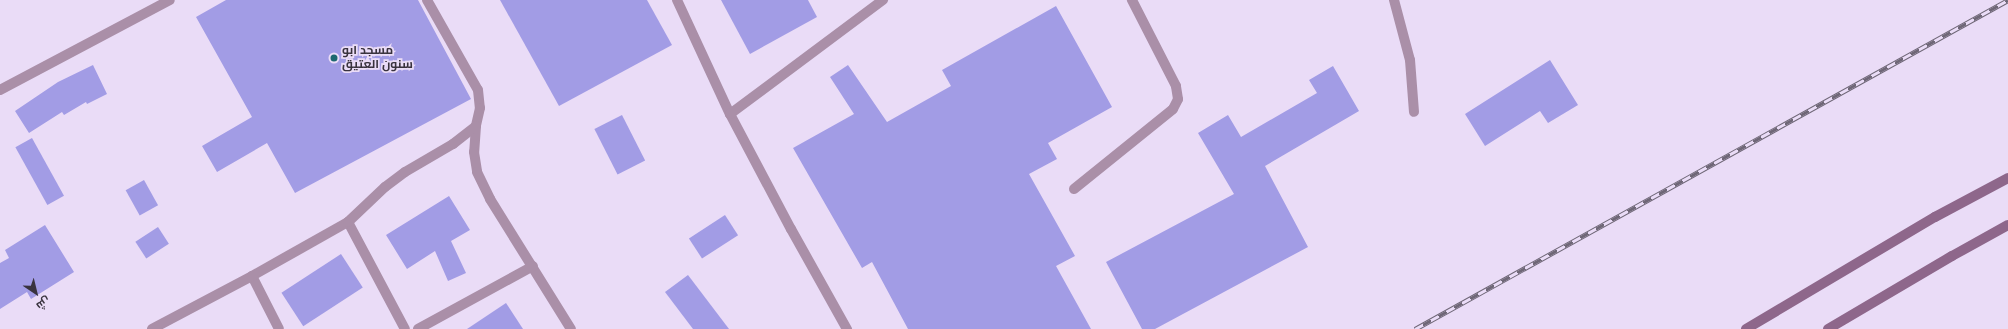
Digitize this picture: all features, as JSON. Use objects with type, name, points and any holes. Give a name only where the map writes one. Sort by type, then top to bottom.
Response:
[{"type":"main road","points":[[1746,329],[1935,217],[2008,178]]},
{"type":"main road","points":[[1828,329],[1952,256],[2008,226]]},
{"type":"street","points":[[0,90],[170,0]]},
{"type":"street","points":[[427,0],[478,90],[480,108],[476,126],[474,152],[477,172],[490,199],[571,329]]},
{"type":"street","points":[[677,0],[730,114],[791,229],[847,329]]},
{"type":"street","points":[[730,114],[882,0]]},
{"type":"street","points":[[1074,189],[1173,109],[1178,99],[1176,86],[1132,0]]},
{"type":"street","points":[[1394,0],[1410,60],[1414,112]]},
{"type":"street","points":[[152,329],[252,276],[348,222],[385,187],[405,172],[453,144],[476,126]]},
{"type":"street","points":[[348,222],[405,329]]},
{"type":"street","points":[[418,329],[533,266]]},
{"type":"street","points":[[252,276],[279,329]]},
{"type":"building","name":"مسجد ابو سنون العتيق","points":[[226,0],[418,0],[471,99],[295,193],[267,143],[217,172],[202,146],[252,117],[196,17]]},
{"type":"building","points":[[500,0],[647,0],[672,45],[559,106]]},
{"type":"building","points":[[721,0],[808,0],[817,17],[750,54]]},
{"type":"building","points":[[1056,6],[1112,107],[1048,143],[1057,159],[1029,174],[1075,256],[1056,266],[1091,329],[908,329],[872,262],[862,268],[793,148],[854,114],[830,77],[848,65],[887,122],[951,86],[942,70]]},
{"type":"building","points":[[1550,60],[1578,105],[1548,123],[1540,111],[1485,146],[1465,114]]},
{"type":"building","points":[[93,65],[107,94],[87,104],[86,102],[64,115],[62,112],[29,133],[15,111],[58,82]]},
{"type":"building","points":[[1333,66],[1359,111],[1265,166],[1308,247],[1155,329],[1142,329],[1106,262],[1234,194],[1198,133],[1228,115],[1241,137],[1317,93],[1309,80]]},
{"type":"building","points":[[622,115],[645,160],[618,175],[594,129]]},
{"type":"building","points":[[32,138],[64,196],[47,205],[15,147]]},
{"type":"building","points":[[144,180],[158,205],[140,216],[126,190]]},
{"type":"building","points":[[449,196],[470,230],[451,241],[466,273],[448,281],[435,251],[407,269],[386,235]]},
{"type":"building","points":[[725,215],[738,235],[702,259],[689,238]]},
{"type":"building","points":[[45,225],[74,272],[31,299],[27,292],[0,309],[0,263],[9,258],[5,250]]},
{"type":"building","points":[[158,227],[169,244],[146,258],[135,242]]},
{"type":"building","points":[[341,254],[363,288],[303,326],[281,293]]},
{"type":"building","points":[[688,275],[729,329],[693,329],[665,292]]},
{"type":"building","points":[[506,303],[523,329],[467,329]]},
{"type":"railway","points":[[1415,329],[2008,0]]},
{"type":"place","name":"مسجد ابو سنون العتيق","points":[[334,58]]}]
